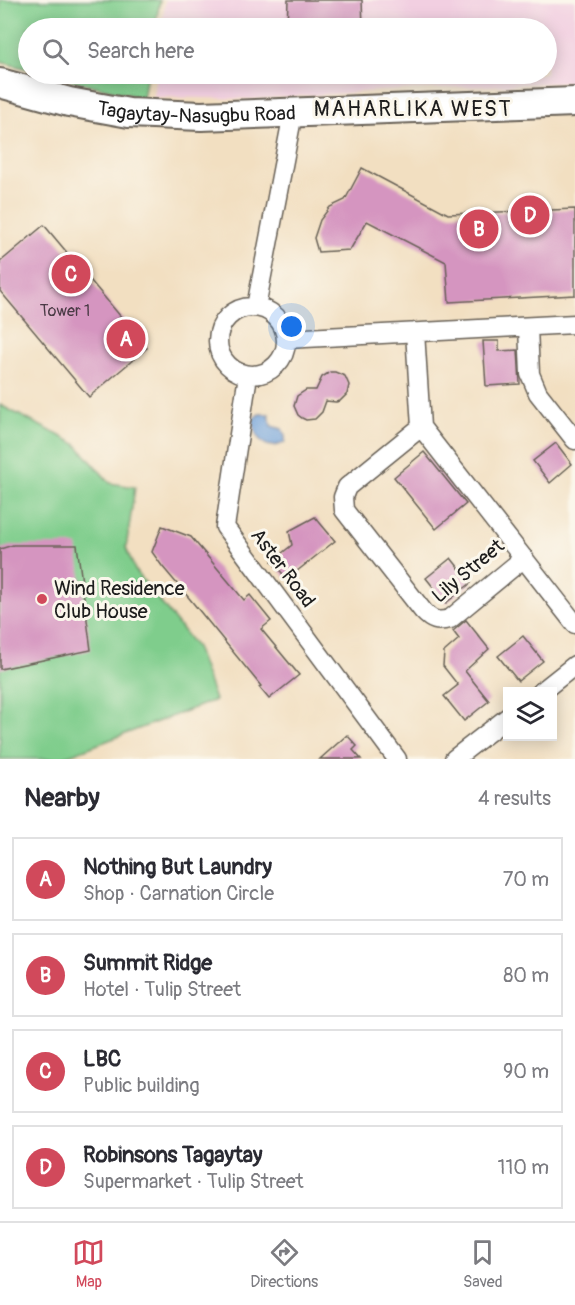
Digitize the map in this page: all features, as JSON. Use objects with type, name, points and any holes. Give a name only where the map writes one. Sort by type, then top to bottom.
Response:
[{"type":"main road","name":"Tagaytay-Nasugbu Road","points":[[0,83],[69,102],[129,113],[201,116],[575,102]]},
{"type":"street","points":[[256,307],[292,113]]},
{"type":"street","points":[[256,307],[267,310],[276,317],[283,327],[286,339],[282,358],[276,366],[258,375],[237,372],[227,364],[221,355],[218,343],[219,331],[233,313],[244,308],[256,307]]},
{"type":"street","points":[[286,339],[575,324]]},
{"type":"street","points":[[528,327],[530,374],[534,384],[538,393],[575,440]]},
{"type":"street","points":[[415,332],[422,427]]},
{"type":"street","name":"Aster Road","points":[[248,375],[225,527],[397,759]]},
{"type":"street","name":"Lily Street","points":[[422,427],[524,558],[450,619],[440,621],[429,618],[344,510],[343,497],[347,487],[422,427]]},
{"type":"street","points":[[524,558],[575,624]]},
{"type":"street","points":[[547,687],[575,665]]},
{"type":"street","points":[[454,759],[503,720]]},
{"type":"shaded area","points":[[165,0],[575,0],[575,82],[557,83],[557,18],[163,18]]},
{"type":"shaded area","points":[[155,84],[531,84],[253,99],[153,97]]},
{"type":"green space","points":[[0,0],[160,0],[157,18],[18,18],[18,66],[0,62]]},
{"type":"green space","points":[[86,84],[145,84],[143,98]]},
{"type":"green space","points":[[0,405],[76,444],[110,483],[135,487],[126,548],[135,570],[196,647],[215,700],[59,759],[0,759]]},
{"type":"water","points":[[259,414],[269,414],[271,426],[282,429],[285,442],[272,446],[266,445],[258,438],[253,419]]},
{"type":"building","points":[[288,0],[362,0],[363,18],[287,18]]},
{"type":"building","points":[[362,168],[448,214],[575,209],[575,295],[449,302],[446,262],[367,221],[350,250],[318,252],[314,238],[320,220],[330,207],[345,200]]},
{"type":"building","name":"Tower 1","points":[[44,225],[147,348],[89,397],[0,291],[0,262]]},
{"type":"building","points":[[483,341],[499,341],[499,351],[518,350],[520,384],[486,386]]},
{"type":"building","points":[[330,372],[345,376],[349,385],[347,394],[340,401],[326,401],[322,412],[315,419],[302,418],[294,406],[297,396],[306,390],[316,390],[322,377]]},
{"type":"building","points":[[556,443],[572,464],[550,483],[533,461]]},
{"type":"building","points":[[424,452],[466,504],[436,529],[394,477]]},
{"type":"building","points":[[315,517],[335,541],[287,579],[272,561],[292,545],[289,531]]},
{"type":"building","points":[[162,526],[191,537],[244,600],[250,595],[271,621],[261,629],[299,675],[269,699],[259,687],[261,686],[152,552]]},
{"type":"building","name":"Wind Residence Club House","points":[[13,545],[77,545],[91,650],[0,669],[0,549]]},
{"type":"building","points":[[451,558],[471,583],[446,603],[426,578]]},
{"type":"building","points":[[466,620],[489,649],[465,671],[489,701],[464,721],[444,696],[458,685],[443,666],[444,652],[459,639],[453,631]]},
{"type":"building","points":[[523,636],[543,661],[518,681],[498,656]]},
{"type":"building","points":[[347,735],[357,746],[353,750],[361,759],[320,759]]},
{"type":"place","name":"Robinsons Tagaytay","points":[[530,215]]},
{"type":"place","name":"Summit Ridge","points":[[479,229]]},
{"type":"place","name":"LBC","points":[[71,274]]},
{"type":"place","name":"Nothing But Laundry","points":[[126,339]]},
{"type":"place","name":"Wind Residence Club House","points":[[42,599]]},
{"type":"district","name":"MAHARLIKA WEST","points":[[413,109]]}]
